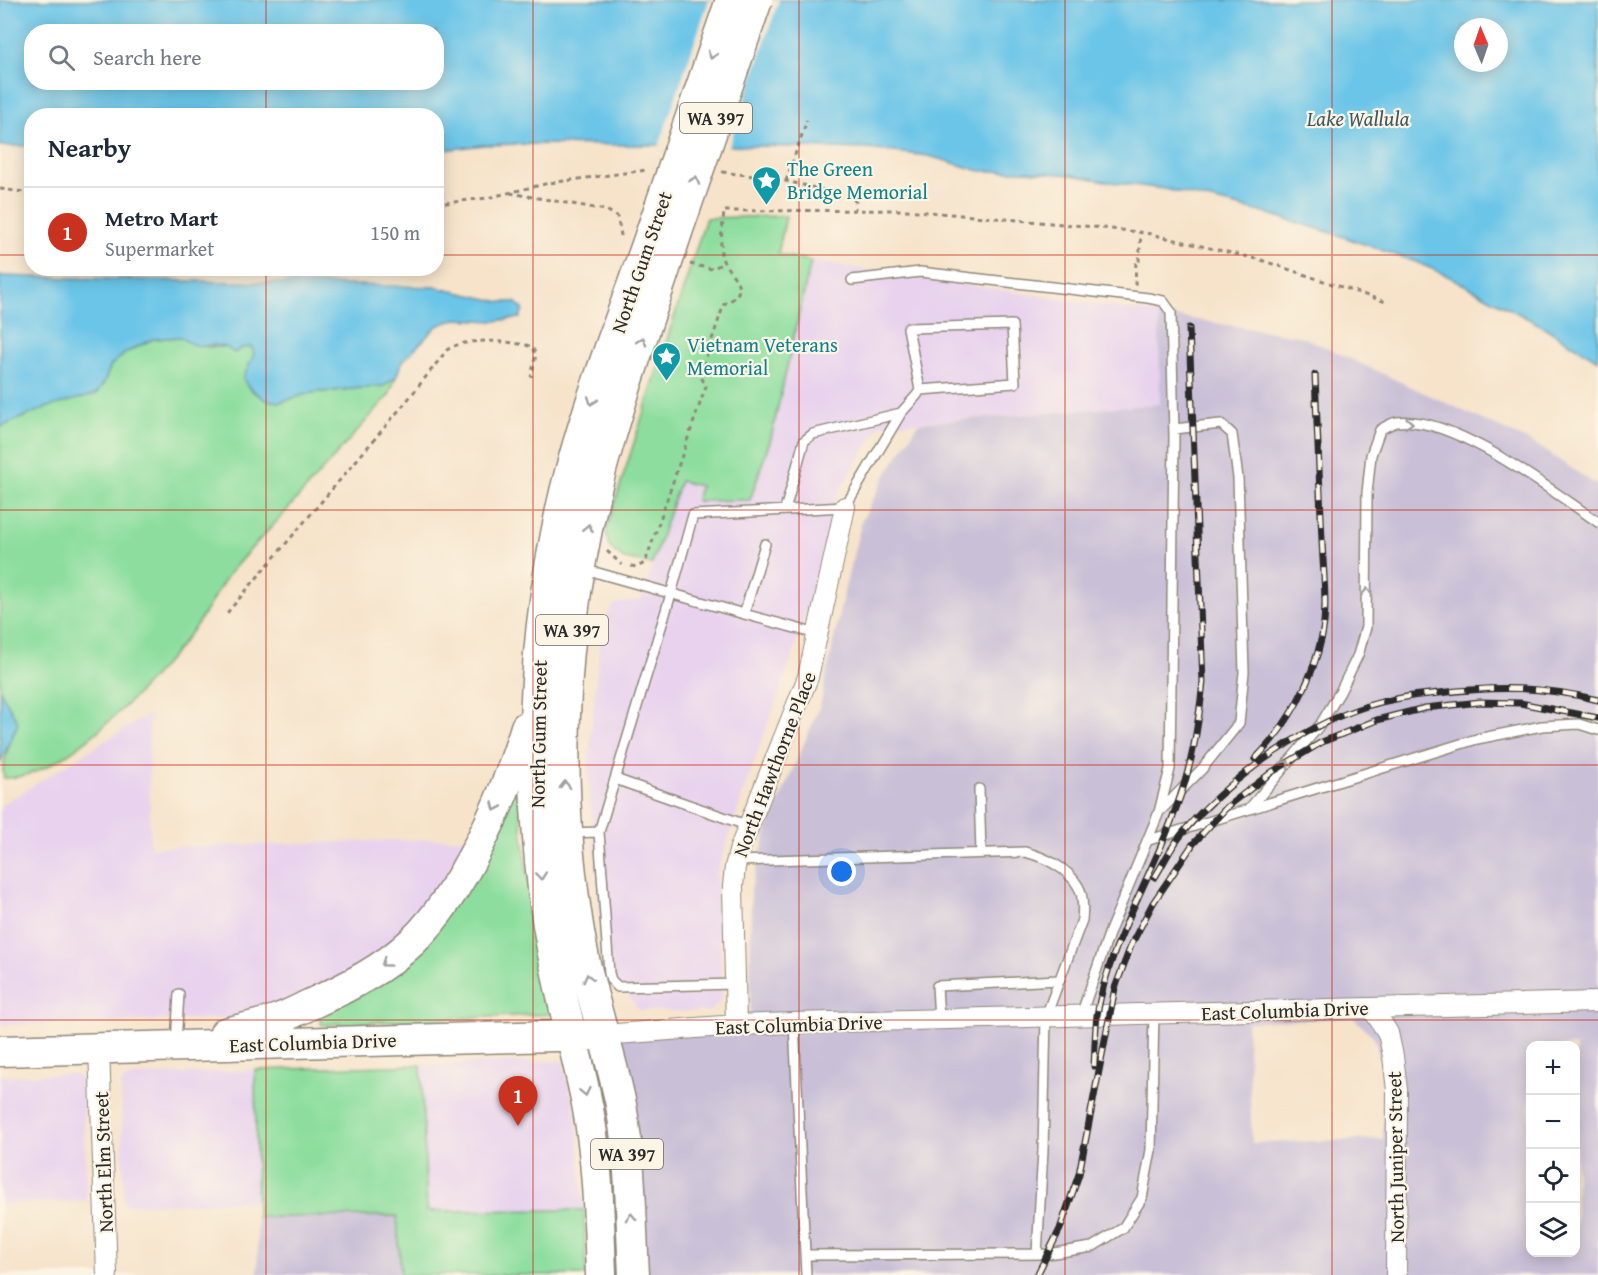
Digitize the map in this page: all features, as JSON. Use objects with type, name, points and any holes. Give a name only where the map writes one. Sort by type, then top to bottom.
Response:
[{"type":"main road","name":"North Gum Street","points":[[672,242],[731,0]]},
{"type":"main road","name":"North Gum Street","points":[[634,1275],[626,1137],[620,1104],[583,955],[573,890],[552,834],[535,760],[536,692],[542,623],[602,467],[672,242],[756,0]]},
{"type":"main road","name":"North Gum Street","points":[[565,568],[573,620],[565,712],[565,779],[552,834],[549,929],[594,1142],[601,1275]]},
{"type":"main road","points":[[176,1046],[279,1019],[371,973],[411,944],[436,915],[462,875],[490,822],[519,750],[536,692]]},
{"type":"main road","name":"East Columbia Drive","points":[[0,1051],[603,1035]]},
{"type":"street","name":"North Hawthorne Place","points":[[736,1025],[733,886],[736,861],[805,689],[845,507]]},
{"type":"street","name":"East Columbia Drive","points":[[603,1035],[794,1023],[1598,1002]]},
{"type":"street","name":"North Juniper Street","points":[[1372,1008],[1388,1033],[1394,1056],[1397,1090],[1396,1275]]},
{"type":"street","name":"North Elm Street","points":[[99,1048],[107,1275]]},
{"type":"lane","points":[[852,280],[920,272],[1163,301],[1171,312],[1174,429],[1171,757],[1168,781],[1149,840],[1106,941],[1082,1015]]},
{"type":"lane","points":[[735,984],[618,987],[611,980],[609,973],[599,832],[693,514],[845,507],[901,413],[920,390],[908,328],[1012,325],[1015,383],[920,390]]},
{"type":"lane","points":[[785,510],[804,441],[813,434],[901,413]]},
{"type":"lane","points":[[1249,809],[1320,725],[1358,656],[1366,627],[1367,493],[1371,455],[1380,430],[1396,422],[1420,423],[1454,432],[1488,450],[1598,522]]},
{"type":"lane","points":[[1159,812],[1202,769],[1239,723],[1244,672],[1238,478],[1232,434],[1221,424],[1174,429]]},
{"type":"lane","points":[[744,614],[765,544]]},
{"type":"lane","points":[[565,568],[598,573],[818,635]]},
{"type":"lane","points":[[1149,840],[1477,738],[1542,726],[1579,724],[1598,728]]},
{"type":"lane","points":[[615,779],[749,826]]},
{"type":"lane","points":[[979,789],[981,853]]},
{"type":"lane","points":[[552,834],[599,832]]},
{"type":"lane","points":[[736,861],[1025,852],[1057,865],[1078,886],[1083,906],[1082,920],[1046,1016],[1043,1151],[1037,1254]]},
{"type":"lane","points":[[939,1019],[938,986],[1059,980]]},
{"type":"lane","points":[[176,1046],[179,994]]},
{"type":"lane","points":[[805,1255],[1037,1254],[1092,1246],[1123,1228],[1142,1198],[1151,1150],[1154,1014]]},
{"type":"lane","points":[[794,1023],[806,1275]]},
{"type":"path","points":[[786,181],[807,120]]},
{"type":"path","points":[[0,189],[24,192]]},
{"type":"path","points":[[509,193],[606,210],[617,216],[621,225],[623,246]]},
{"type":"path","points":[[604,545],[609,555],[622,565],[637,567],[645,563],[706,386],[700,375],[724,304],[735,299],[739,287],[736,279],[723,263],[721,253],[724,211],[906,210],[1141,233],[1261,260],[1386,302]]},
{"type":"path","points":[[1135,280],[1141,233]]},
{"type":"path","points":[[672,242],[712,269],[723,263]]},
{"type":"path","points":[[227,613],[406,402],[447,350],[455,344],[470,342],[526,345],[531,347],[536,355],[531,377]]},
{"type":"shaded area","points":[[811,261],[1159,314],[1161,404],[880,425],[838,493],[824,550],[792,658],[746,784],[717,874],[722,999],[710,1012],[639,1010],[616,980],[600,919],[588,770],[601,623],[615,604],[641,600],[680,481],[701,486],[697,501],[750,499],[771,438]]},
{"type":"shaded area","points":[[1159,314],[1303,337],[1535,444],[1598,486],[1598,1275],[618,1275],[613,1174],[598,1036],[750,1026],[751,889],[768,827],[820,706],[862,520],[886,475],[919,423],[1160,404]],"holes":[[[1353,1018],[1374,1037],[1381,1065],[1384,1109],[1383,1139],[1252,1143],[1247,1022]]]},
{"type":"shaded area","points":[[149,714],[150,848],[468,838],[417,921],[354,975],[245,1016],[213,1019],[0,1025],[0,806]]},
{"type":"shaded area","points":[[563,1061],[577,1118],[584,1210],[427,1211],[421,1065]]},
{"type":"shaded area","points":[[255,1070],[256,1201],[124,1205],[121,1085],[125,1079],[138,1076]]},
{"type":"shaded area","points":[[74,1074],[82,1079],[87,1201],[0,1204],[0,1076]]},
{"type":"shaded area","points":[[398,1216],[401,1275],[258,1275],[257,1217]]},
{"type":"green space","points":[[786,216],[778,254],[811,261],[771,438],[750,500],[696,501],[700,486],[680,481],[652,564],[624,559],[609,547],[606,530],[706,218]]},
{"type":"green space","points":[[181,337],[207,347],[253,347],[252,391],[266,400],[280,402],[310,393],[384,386],[396,377],[389,395],[235,567],[197,624],[137,694],[111,720],[55,762],[28,774],[4,778],[5,759],[18,723],[0,690],[0,427],[104,383],[111,365],[127,352],[153,339]]},
{"type":"green space","points":[[517,785],[528,880],[552,1014],[322,1025],[318,1014],[388,971]]},
{"type":"green space","points":[[421,1065],[427,1211],[584,1210],[586,1275],[401,1275],[397,1216],[257,1217],[255,1070]]},
{"type":"water","name":"Lake Wallula","points":[[0,0],[1598,0],[1598,360],[1542,326],[1444,274],[1416,262],[1269,214],[1165,189],[1072,175],[1027,171],[980,171],[929,156],[868,149],[522,144],[483,145],[444,150],[444,108],[24,108],[24,146],[0,146]]},
{"type":"water","points":[[0,276],[435,287],[501,302],[515,302],[523,309],[520,318],[494,321],[456,319],[437,326],[402,362],[396,377],[384,386],[310,393],[280,402],[266,400],[247,386],[243,378],[254,354],[252,347],[242,348],[234,353],[220,346],[198,346],[181,337],[153,339],[127,352],[111,365],[104,383],[96,394],[45,408],[0,427]]},
{"type":"water","points":[[0,690],[18,723],[0,763]]},
{"type":"pier","points":[[709,0],[779,0],[728,149],[658,149]]},
{"type":"railway","points":[[1094,1066],[1097,1015],[1103,988],[1121,937],[1181,795],[1194,747],[1201,699],[1203,682],[1189,328]]},
{"type":"railway","points":[[1255,759],[1278,732],[1297,702],[1318,653],[1324,625],[1325,588],[1315,375]]},
{"type":"railway","points":[[1155,877],[1189,825],[1228,787],[1282,747],[1349,712],[1403,698],[1480,689],[1538,690],[1598,700]]},
{"type":"railway","points":[[1037,1275],[1060,1229],[1079,1174],[1115,988],[1132,943],[1153,903],[1193,844],[1227,807],[1272,772],[1322,742],[1377,720],[1425,708],[1480,702],[1520,703],[1598,718]]},
{"type":"place","name":"The Green Bridge Memorial","points":[[766,206]]},
{"type":"place","name":"Vietnam Veterans Memorial","points":[[666,382]]},
{"type":"place","name":"Metro Mart","points":[[518,1126]]}]
